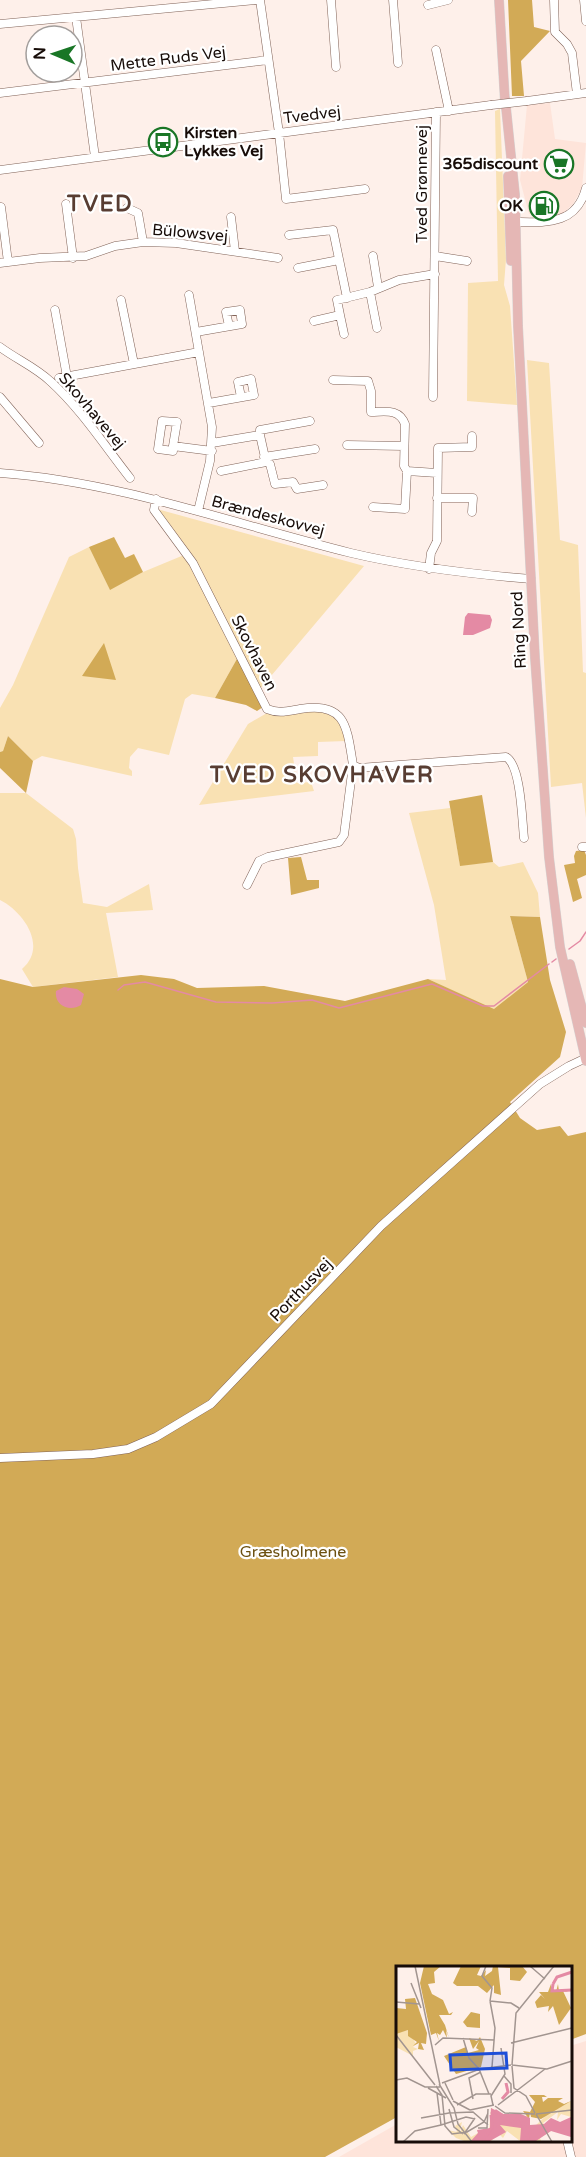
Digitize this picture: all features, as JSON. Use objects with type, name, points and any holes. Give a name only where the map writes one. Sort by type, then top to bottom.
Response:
[{"type":"main road","name":"Ring Nord","points":[[499,0],[549,857],[567,976],[586,1059]]},
{"type":"main road","name":"Ring Nord","points":[[559,931],[586,1023]]},
{"type":"street","points":[[0,24],[258,0],[279,133],[286,199],[365,189]]},
{"type":"street","points":[[331,0],[336,67]]},
{"type":"street","points":[[393,0],[398,63]]},
{"type":"street","points":[[554,0],[555,32],[572,53],[577,94]]},
{"type":"street","points":[[428,5],[443,1]]},
{"type":"street","points":[[584,4],[586,21]]},
{"type":"street","points":[[76,17],[95,157]]},
{"type":"street","points":[[436,50],[449,111]]},
{"type":"street","name":"Mette Ruds Vej","points":[[0,93],[268,60]]},
{"type":"street","name":"Tvedvej","points":[[0,170],[586,93]]},
{"type":"street","name":"Tved Grønnevej","points":[[434,397],[436,112]]},
{"type":"street","points":[[513,222],[547,222],[565,218],[578,206],[586,188]]},
{"type":"street","points":[[66,204],[73,258]]},
{"type":"street","name":"Bülowsvej","points":[[1,207],[4,262],[40,258],[73,258],[115,246],[143,242],[176,243],[278,258]]},
{"type":"street","name":"Bülowsvej","points":[[127,207],[138,213],[143,242]]},
{"type":"street","name":"Bülowsvej","points":[[231,217],[235,251]]},
{"type":"street","points":[[289,235],[333,230],[347,298]]},
{"type":"street","points":[[373,256],[378,287]]},
{"type":"street","name":"Tved Grønnevej","points":[[435,256],[467,261]]},
{"type":"street","points":[[298,268],[339,260]]},
{"type":"street","points":[[344,334],[337,300],[370,292],[399,280],[435,274]]},
{"type":"street","points":[[370,292],[376,328]]},
{"type":"street","points":[[189,295],[212,419],[212,447],[198,511]]},
{"type":"street","points":[[121,300],[134,364]]},
{"type":"street","points":[[55,310],[63,378],[199,352]]},
{"type":"street","points":[[314,321],[340,315]]},
{"type":"street","points":[[196,332],[228,326]]},
{"type":"street","name":"Skovhavevej","points":[[0,347],[40,373],[57,388],[83,417],[130,478]]},
{"type":"street","points":[[333,380],[368,381],[371,391],[371,412],[394,412],[400,415],[405,424],[404,466],[407,471],[405,509],[373,507]]},
{"type":"street","points":[[208,403],[241,397]]},
{"type":"street","points":[[0,398],[39,443]]},
{"type":"street","points":[[310,421],[260,430],[260,435],[265,459],[270,464],[275,484],[293,482],[297,489],[323,485]]},
{"type":"street","points":[[173,446],[212,447],[260,435]]},
{"type":"street","points":[[429,568],[431,553],[437,541],[438,448],[472,447],[472,436]]},
{"type":"street","points":[[347,445],[404,446]]},
{"type":"street","points":[[221,471],[315,449]]},
{"type":"street","points":[[407,471],[437,473]]},
{"type":"street","name":"Brændeskovvej","points":[[0,473],[71,481],[156,499],[350,552],[429,568],[475,575],[531,579]]},
{"type":"street","points":[[437,498],[472,498],[472,512]]},
{"type":"street","name":"Skovhaven","points":[[156,499],[154,510],[193,563],[267,709],[280,713],[315,706],[334,711],[346,725],[353,765],[344,835],[339,842],[268,857],[259,861],[247,885]]},
{"type":"street","points":[[353,765],[366,768],[506,757],[512,761],[516,770],[524,838]]},
{"type":"street","points":[[567,976],[586,1043]]},
{"type":"street","name":"Porthusvej","points":[[0,1458],[93,1454],[128,1449],[156,1437],[211,1404],[381,1226],[540,1083],[586,1059]]},
{"type":"street","points":[[567,2142],[571,2157]]},
{"type":"shaded area","points":[[550,103],[555,139],[586,143],[582,188],[573,204],[562,214],[529,214],[520,180],[527,105]]},
{"type":"shaded area","points":[[500,109],[506,259],[504,285],[510,306],[517,405],[467,401],[468,283],[498,281],[495,111]]},
{"type":"shaded area","points":[[527,360],[549,363],[560,540],[578,545],[583,672],[586,673],[586,818],[582,783],[551,787]]},
{"type":"shaded area","points":[[157,509],[364,566],[260,689],[193,560]]},
{"type":"shaded area","points":[[89,547],[110,589],[184,555],[193,567],[238,657],[215,698],[192,694],[185,699],[169,755],[138,748],[130,757],[129,768],[132,776],[42,756],[33,761],[8,736],[3,751],[0,752],[0,708],[13,685],[69,557]]},
{"type":"shaded area","points":[[468,613],[490,615],[492,620],[490,628],[473,635],[463,635],[465,617]]},
{"type":"shaded area","points":[[317,709],[330,714],[337,720],[346,741],[318,742],[318,756],[293,757],[297,783],[311,782],[314,791],[199,805],[248,724],[267,713],[280,716]]},
{"type":"shaded area","points":[[0,793],[26,793],[73,829],[83,903],[107,907],[149,884],[153,910],[106,913],[118,977],[33,987],[22,969],[30,960],[33,951],[30,931],[17,913],[0,900]]},
{"type":"shaded area","points":[[450,808],[460,865],[493,862],[499,867],[523,862],[538,893],[540,917],[510,916],[528,982],[494,1010],[428,979],[446,980],[434,905],[409,813]]},
{"type":"shaded area","points":[[64,987],[77,989],[84,994],[81,1005],[68,1008],[60,1004],[56,991]]},
{"type":"shaded area","points":[[586,2041],[586,2157],[339,2157],[396,2125],[396,2142],[571,2142],[571,2046]]},
{"type":"green space","points":[[508,0],[532,0],[534,27],[550,31],[521,61],[524,96],[512,96]]},
{"type":"green space","points":[[114,537],[125,558],[134,554],[143,572],[110,590],[89,547]]},
{"type":"green space","points":[[104,643],[116,680],[82,676]]},
{"type":"green space","points":[[238,657],[263,707],[257,711],[246,705],[215,698]]},
{"type":"green space","points":[[8,736],[33,761],[26,793],[0,768],[0,752],[3,751]]},
{"type":"green space","points":[[482,795],[493,862],[460,866],[449,801]]},
{"type":"green space","points":[[584,850],[586,875],[577,879],[582,898],[573,902],[564,865],[575,863],[576,851]]},
{"type":"green space","points":[[301,857],[307,880],[319,880],[319,888],[291,895],[288,858]]},
{"type":"green space","name":"Græsholmene","points":[[510,916],[540,917],[550,980],[566,1032],[560,1057],[510,1102],[520,1118],[537,1130],[560,1126],[568,1136],[586,1132],[586,2034],[571,2040],[571,1966],[396,1966],[396,2118],[325,2157],[0,2157],[0,979],[33,987],[141,975],[174,979],[197,988],[264,986],[345,1001],[428,979],[494,1009],[528,982]]},
{"type":"waterway","points":[[569,949],[580,941],[586,932]]},
{"type":"waterway","points":[[552,962],[556,959]]},
{"type":"waterway","points":[[118,990],[124,985],[145,982],[216,1002],[272,1003],[312,1000],[339,1008],[432,984],[483,1006],[494,1006],[549,964]]},
{"type":"place","name":"Kirsten Lykkes Vej","points":[[163,142]]},
{"type":"place","name":"365discount","points":[[559,164]]},
{"type":"place","name":"OK","points":[[544,206]]},
{"type":"district","name":"TVED","points":[[100,204]]},
{"type":"district","name":"TVED SKOVHAVER","points":[[322,775]]}]
